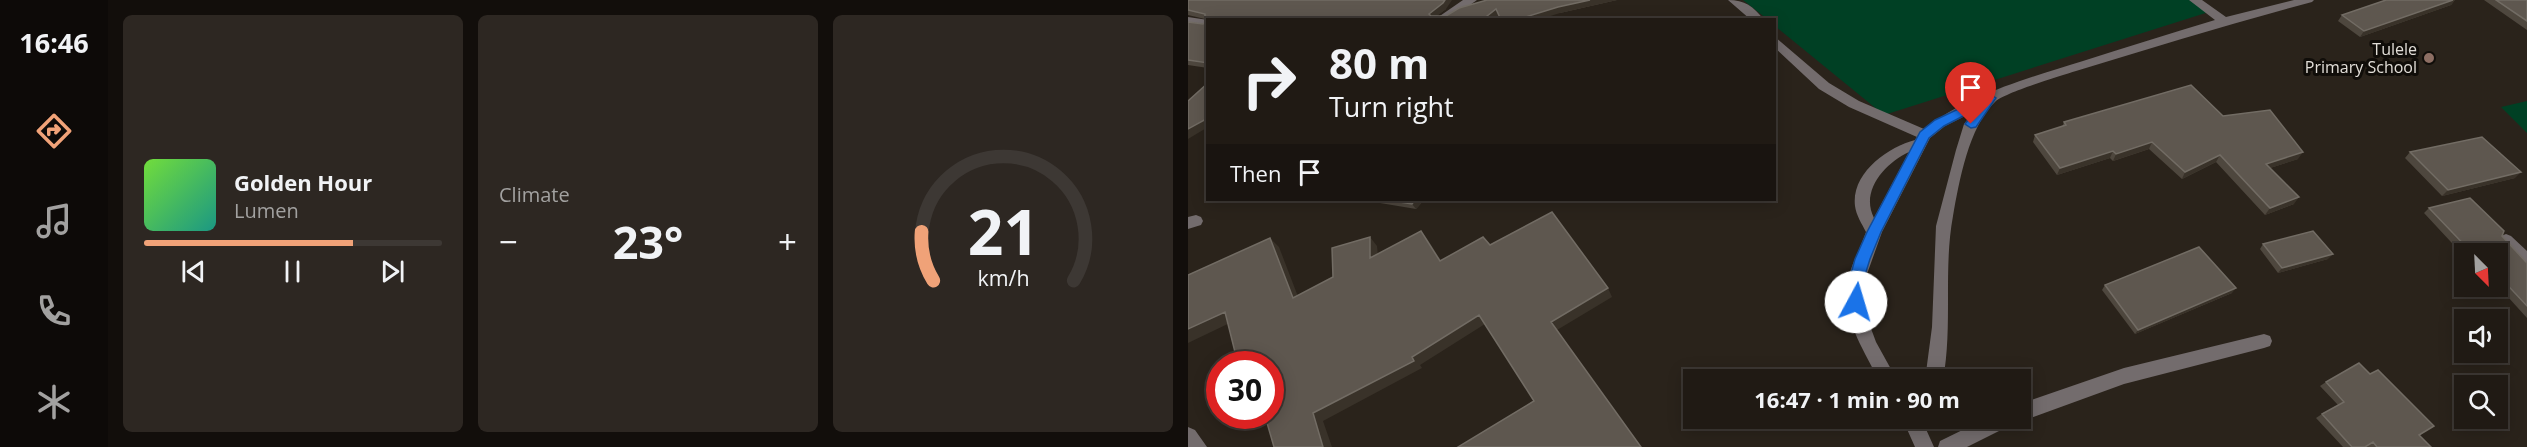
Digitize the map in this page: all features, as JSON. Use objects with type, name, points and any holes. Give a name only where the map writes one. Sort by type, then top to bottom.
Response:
[{"type":"street","points":[[1443,18],[1471,0]]},
{"type":"street","points":[[1734,0],[1747,8],[1756,18]]},
{"type":"street","points":[[2195,0],[2224,21]]},
{"type":"street","points":[[1874,232],[1864,215],[1863,192],[1881,166],[1898,152],[1922,140],[1940,123],[1990,98],[2054,74],[2224,21],[2308,0]]},
{"type":"street","points":[[1188,21],[1206,24]]},
{"type":"street","points":[[1776,42],[1824,86],[1922,140]]},
{"type":"street","points":[[1935,369],[1941,324],[1943,234],[1971,124],[1990,98]]},
{"type":"street","points":[[1882,369],[1869,345],[1858,315],[1854,288],[1874,232],[1922,140]]},
{"type":"street","points":[[2506,240],[2527,261]]},
{"type":"street","points":[[2031,409],[2124,376],[2264,341]]},
{"type":"street","points":[[1947,447],[1984,429]]},
{"type":"street","points":[[1188,436],[1198,447]]},
{"type":"green space","points":[[1743,0],[2198,0],[2212,11],[1884,115],[1776,27],[1776,18],[1766,18]]},
{"type":"green space","points":[[2527,101],[2527,133],[2501,107]]},
{"type":"building","points":[[1188,0],[1445,0],[1429,14],[1446,16],[1459,8],[1487,0],[1590,0],[1522,18],[1500,18],[1496,9],[1485,18],[1206,18],[1206,63],[1188,60],[1188,22],[1203,24],[1205,14],[1188,10]]},
{"type":"building","points":[[2386,0],[2453,0],[2364,31],[2342,15]]},
{"type":"building","points":[[2496,0],[2527,0],[2527,21]]},
{"type":"building","points":[[1206,85],[1206,119],[1188,129],[1188,101]]},
{"type":"building","points":[[2191,85],[2223,116],[2270,110],[2303,152],[2266,164],[2299,197],[2270,208],[2220,155],[2185,172],[2152,142],[2116,154],[2113,151],[2060,168],[2035,135],[2066,125],[2064,122]]},
{"type":"building","points":[[2482,137],[2521,172],[2448,190],[2410,152]]},
{"type":"building","points":[[2470,198],[2504,231],[2502,236],[2527,262],[2527,306],[2508,286],[2508,243],[2462,243],[2429,208]]},
{"type":"building","points":[[1393,201],[1414,201],[1412,204]]},
{"type":"building","points":[[1552,212],[1608,288],[1551,322],[1641,447],[1458,447],[1534,401],[1479,315],[1412,357],[1414,361],[1313,413],[1323,447],[1274,447],[1269,429],[1284,429],[1284,351],[1235,351],[1225,312],[1188,329],[1188,275],[1270,238],[1293,298],[1333,277],[1332,248],[1370,237],[1370,258],[1421,231],[1440,261],[1483,237],[1490,245]]},
{"type":"building","points":[[2313,231],[2333,254],[2282,268],[2263,244]]},
{"type":"building","points":[[2199,247],[2236,288],[2138,330],[2105,285]]},
{"type":"building","points":[[2359,363],[2370,374],[2378,370],[2434,426],[2419,435],[2431,447],[2377,447],[2373,442],[2365,447],[2352,447],[2322,414],[2344,402],[2326,382]]},
{"type":"place","name":"Tulele Primary School","points":[[2429,58]]},
{"type":"route","points":[[1856,302],[1854,288],[1863,259],[1874,232],[1924,135],[1940,123],[1990,98],[1971,124]]}]
